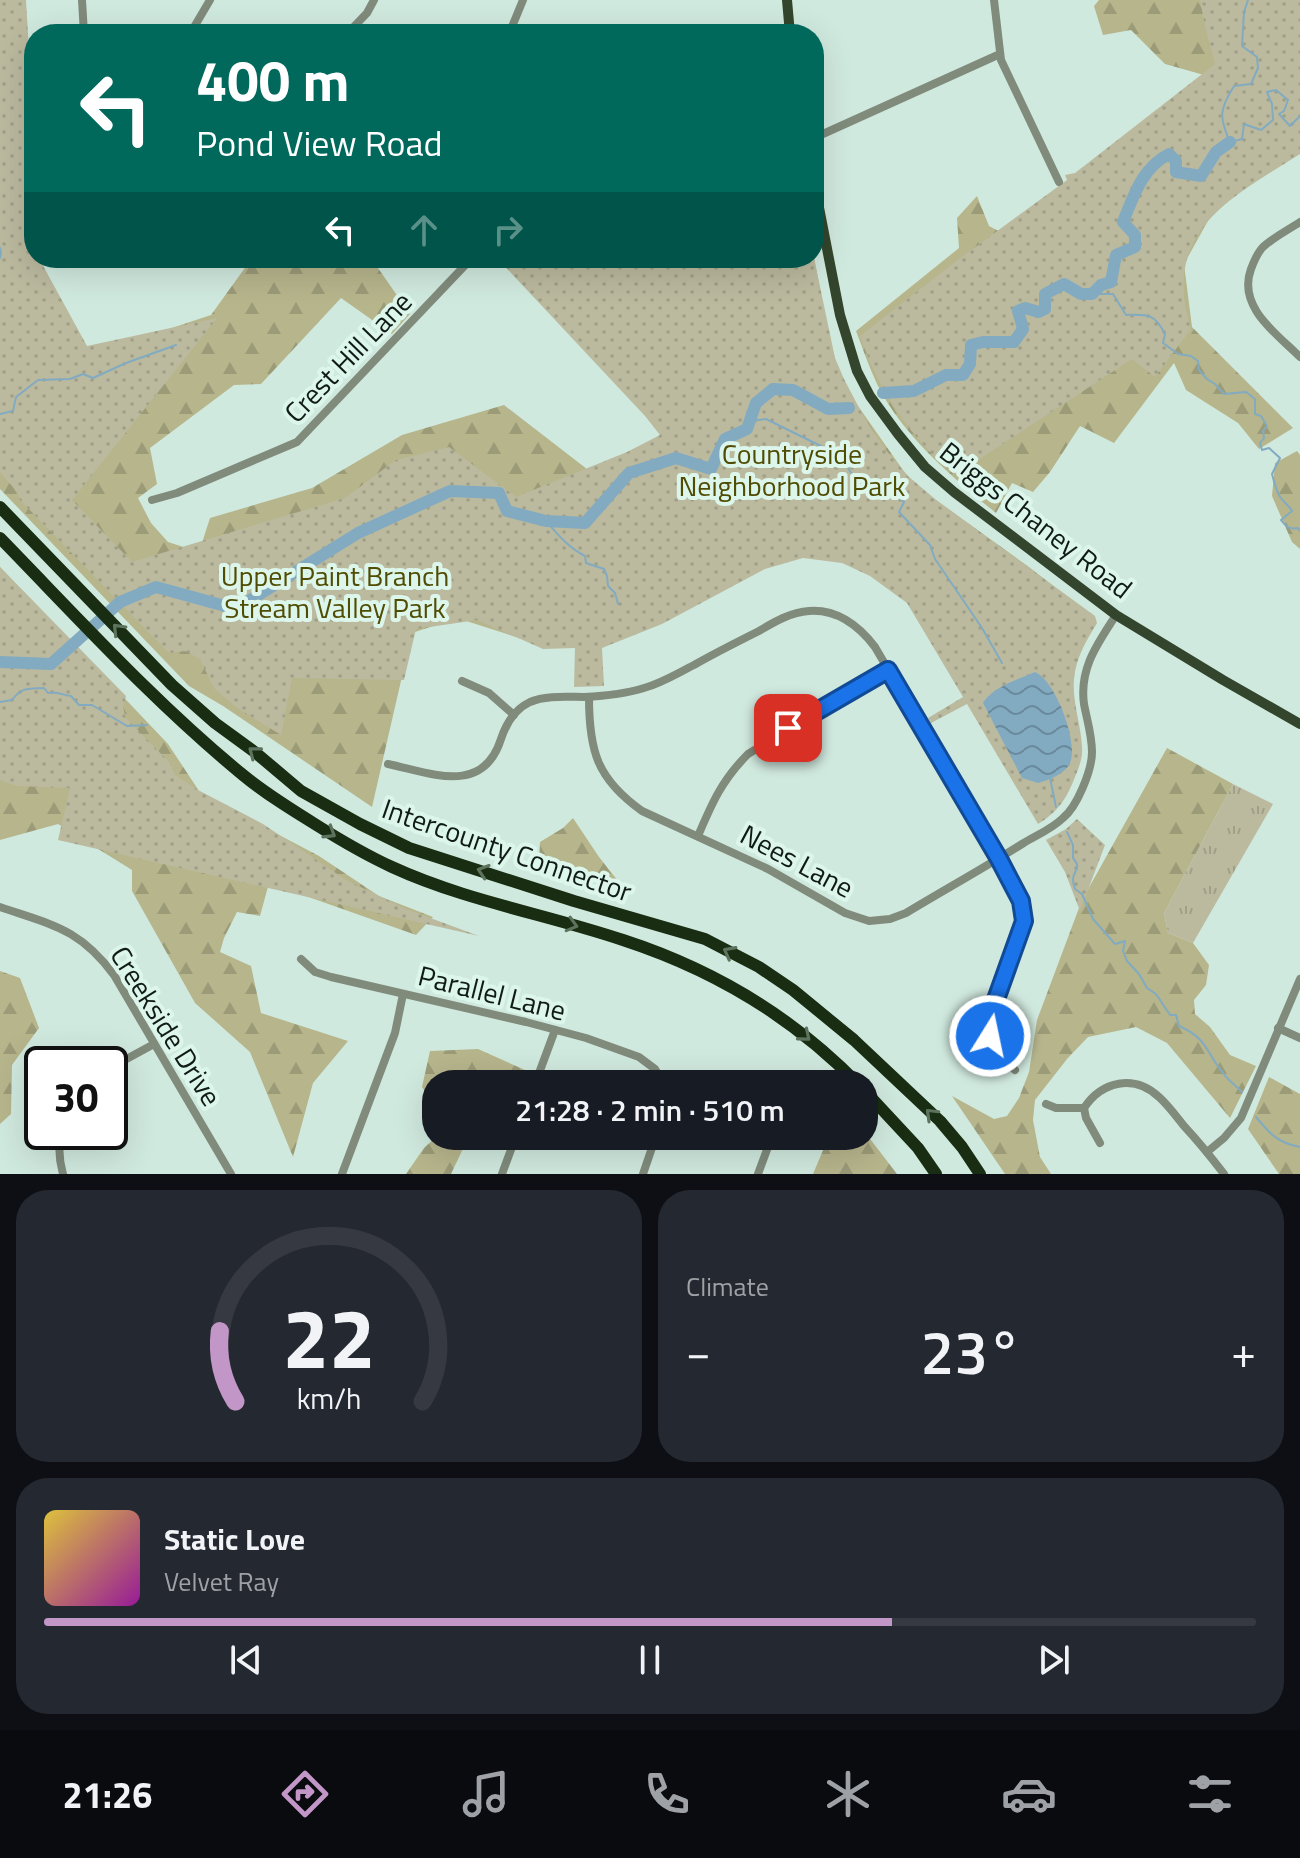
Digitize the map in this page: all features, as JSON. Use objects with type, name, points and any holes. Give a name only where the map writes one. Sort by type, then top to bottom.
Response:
[{"type":"highway","name":"Intercounty Connector","points":[[0,507],[172,685],[301,791],[409,848],[705,939],[759,967],[793,990],[854,1040],[940,1121],[980,1174]]},
{"type":"highway","name":"Intercounty Connector","points":[[0,538],[157,701],[244,776],[272,796],[391,867],[457,893],[621,939],[676,959],[731,986],[781,1017],[843,1070]]},
{"type":"highway","points":[[878,1105],[918,1148],[936,1174]]},
{"type":"main road","points":[[787,0],[789,24]]},
{"type":"main road","name":"Briggs Chaney Road","points":[[824,233],[840,315],[857,371],[870,396],[925,467],[1116,615],[1300,724]]},
{"type":"street","points":[[82,0],[83,24]]},
{"type":"street","points":[[196,24],[210,0]]},
{"type":"street","points":[[357,24],[374,0]]},
{"type":"street","points":[[513,24],[523,0]]},
{"type":"street","points":[[994,0],[1001,60],[1059,182]]},
{"type":"street","points":[[824,133],[1000,54]]},
{"type":"street","points":[[1300,222],[1262,248],[1248,277],[1253,307],[1300,357]]},
{"type":"street","name":"Crest Hill Lane","points":[[152,500],[177,493],[297,442],[462,268]]},
{"type":"street","points":[[388,764],[448,777],[473,774],[490,762],[505,728],[514,715],[531,702],[550,698],[618,695],[648,687],[787,616],[809,611],[828,612],[846,619],[862,630],[875,647],[1021,901],[1024,921],[990,1016],[990,1036],[1000,1056],[1015,1070]]},
{"type":"street","name":"Nees Lane","points":[[589,697],[589,730],[599,765],[626,800],[642,811],[768,869],[845,913],[869,921],[890,919],[906,913],[999,859],[1063,819],[1074,806],[1092,753],[1084,704],[1084,677],[1091,653],[1116,615]]},
{"type":"street","points":[[698,836],[721,784],[748,754],[888,670]]},
{"type":"street","points":[[462,681],[489,693],[514,715]]},
{"type":"street","name":"Creekside Drive","points":[[0,907],[62,928],[101,958],[231,1174]]},
{"type":"street","name":"Parallel Lane","points":[[301,959],[315,972],[586,1038],[639,1057],[656,1070]]},
{"type":"street","points":[[1207,1152],[1241,1118],[1300,979]]},
{"type":"street","points":[[342,1174],[395,1033],[403,994]]},
{"type":"street","points":[[1278,1028],[1300,1038]]},
{"type":"street","points":[[540,1070],[555,1030]]},
{"type":"street","points":[[128,1058],[154,1044]]},
{"type":"street","points":[[1100,1143],[1086,1118],[1084,1108],[1090,1099],[1116,1084],[1142,1086],[1158,1096],[1224,1174]]},
{"type":"street","points":[[1046,1104],[1056,1108],[1084,1108]]},
{"type":"street","points":[[59,1150],[63,1174]]},
{"type":"street","points":[[502,1174],[511,1150]]},
{"type":"street","points":[[643,1174],[651,1150]]},
{"type":"street","points":[[758,1174],[767,1150]]},
{"type":"green space","name":"Upper Paint Branch Stream Valley Park","points":[[0,0],[26,0],[24,268],[44,268],[87,346],[217,318],[72,500],[132,562],[345,498],[396,460],[449,447],[516,497],[627,452],[660,435],[506,268],[816,268],[835,358],[865,419],[885,449],[908,476],[935,499],[1095,616],[1097,623],[1079,657],[1074,679],[1081,759],[1061,804],[1038,824],[967,704],[931,723],[928,718],[963,697],[907,603],[870,576],[842,563],[803,558],[765,569],[662,624],[602,648],[604,686],[574,687],[575,648],[543,649],[477,620],[416,629],[404,680],[292,678],[281,735],[236,707],[214,688],[200,659],[185,651],[169,653],[19,499],[18,493],[0,472]]},
{"type":"green space","points":[[1099,0],[1300,0],[1250,179],[1209,219],[1184,264],[1192,327],[1293,428],[1259,449],[1238,423],[1186,390],[1174,363],[1114,443],[1080,426],[1033,492],[1012,483],[996,513],[946,470],[900,421],[877,384],[856,331],[959,248],[957,218],[977,196],[989,226],[1008,236],[1204,75],[1165,64],[1131,30],[1103,35],[1094,6]]},
{"type":"green space","points":[[1200,0],[1300,0],[1300,154],[1227,203],[1208,221],[1194,242],[1185,266],[1184,295],[1191,329],[1155,377],[1132,359],[955,475],[924,445],[898,412],[877,376],[860,336],[1067,180],[1065,175],[1075,173],[1215,64]]},
{"type":"green space","name":"Countryside Neighborhood Park","points":[[245,268],[378,268],[410,314],[392,334],[341,298],[261,384],[234,385],[150,448],[157,484],[138,498],[151,523],[168,542],[199,552],[210,518],[312,488],[402,435],[504,405],[605,483],[672,427],[806,268],[816,268],[837,376],[912,483],[1093,617],[884,518],[547,647],[457,618],[412,633],[372,807],[189,686],[0,489],[0,297],[78,359],[211,315]]},
{"type":"green space","points":[[1297,451],[1300,455],[1300,549],[1292,542],[1272,496],[1275,463]]},
{"type":"green space","points":[[0,567],[168,744],[213,812],[247,818],[319,856],[379,896],[433,917],[416,935],[269,883],[260,916],[237,912],[220,952],[251,966],[261,1013],[348,1041],[313,1083],[293,1157],[250,1052],[195,1003],[132,891],[132,870],[58,824],[0,840]]},
{"type":"green space","points":[[0,567],[126,696],[123,707],[126,718],[170,763],[175,775],[263,824],[346,880],[406,909],[479,936],[58,840],[70,788],[17,786],[0,780]]},
{"type":"green space","points":[[1167,748],[1233,784],[1164,913],[1168,933],[1193,943],[1209,965],[1206,985],[1194,1000],[1195,1014],[1210,1027],[1230,1055],[1256,1066],[1230,1118],[1167,1043],[1136,1027],[1088,1037],[1035,1100],[1033,1120],[1040,1157],[1051,1174],[1005,1174],[952,1096],[994,1119],[1007,1116],[1019,1098],[1029,1072],[1037,1020],[1082,900]]},
{"type":"green space","points":[[1233,784],[1273,804],[1193,943],[1168,933],[1164,913]]},
{"type":"green space","points":[[573,818],[622,886],[574,875],[539,862],[540,842]]},
{"type":"green space","points":[[1077,819],[1105,845],[1080,911],[1065,872],[1046,840]]},
{"type":"green space","points":[[0,971],[20,978],[39,1028],[12,1065],[11,1114],[0,1124]]},
{"type":"green space","points":[[478,1049],[525,1070],[426,1070],[430,1051]]},
{"type":"green space","points":[[1269,1077],[1300,1094],[1300,1174],[1279,1174],[1248,1129]]},
{"type":"green space","points":[[878,1149],[897,1174],[813,1174],[823,1150]]},
{"type":"green space","points":[[423,1150],[462,1150],[451,1174],[406,1174]]},
{"type":"water","points":[[1035,672],[1043,677],[1057,699],[1068,727],[1072,753],[1070,763],[1064,770],[1038,783],[1022,778],[983,703],[999,688]]},
{"type":"waterway","points":[[1248,0],[1244,12],[1242,46],[1257,57],[1258,68],[1251,84],[1234,86],[1226,101],[1222,120],[1230,142],[1242,139],[1244,124],[1261,130],[1273,120],[1267,92],[1276,90],[1288,100],[1284,111],[1279,114],[1290,126],[1300,116]]},
{"type":"waterway","points":[[883,393],[914,391],[946,375],[963,375],[970,364],[971,345],[1014,342],[1023,329],[1018,311],[1025,308],[1039,312],[1045,309],[1045,294],[1064,284],[1081,294],[1092,294],[1101,285],[1111,282],[1116,255],[1135,247],[1135,235],[1123,222],[1145,175],[1169,154],[1176,161],[1176,172],[1201,176],[1216,152],[1230,142]]},
{"type":"waterway","points":[[0,248],[0,258]]},
{"type":"waterway","points":[[1092,294],[1113,294],[1126,315],[1145,315],[1158,322],[1165,334],[1163,343],[1178,354],[1191,356],[1198,361],[1199,370],[1224,394],[1246,392],[1255,399],[1255,414],[1261,416],[1267,426],[1260,443],[1262,450],[1269,448],[1280,458],[1272,474],[1280,497],[1292,511],[1281,520],[1288,527],[1300,531]]},
{"type":"waterway","points":[[0,414],[13,411],[16,397],[38,380],[70,379],[83,374],[93,378],[176,345]]},
{"type":"waterway","points":[[0,662],[51,664],[120,602],[156,587],[236,609],[358,533],[450,491],[499,493],[507,511],[546,521],[585,523],[629,473],[676,458],[711,469],[725,439],[747,429],[756,403],[773,389],[793,390],[828,409],[849,408]]},
{"type":"waterway","points":[[750,421],[766,419],[839,455],[854,477],[904,502],[899,512],[930,545],[935,559],[1002,663]]},
{"type":"waterway","points":[[546,521],[569,545],[585,556],[586,563],[604,569],[608,586],[615,593],[618,604]]},
{"type":"waterway","points":[[0,702],[12,700],[25,690],[44,688],[48,693],[71,696],[79,705],[92,705],[127,726],[147,725]]},
{"type":"waterway","points":[[1050,778],[1056,807]]},
{"type":"waterway","points":[[1067,832],[1077,865],[1073,879],[1075,889],[1082,894],[1093,919],[1115,944],[1125,941],[1123,951],[1127,961],[1147,988],[1156,994],[1170,1015],[1176,1015],[1179,1026],[1201,1041],[1225,1076],[1242,1092]]},
{"type":"waterway","points":[[1256,1117],[1275,1137],[1300,1147]]},
{"type":"route","points":[[788,728],[888,670],[1021,901],[1024,921],[990,1016],[990,1036]]}]
